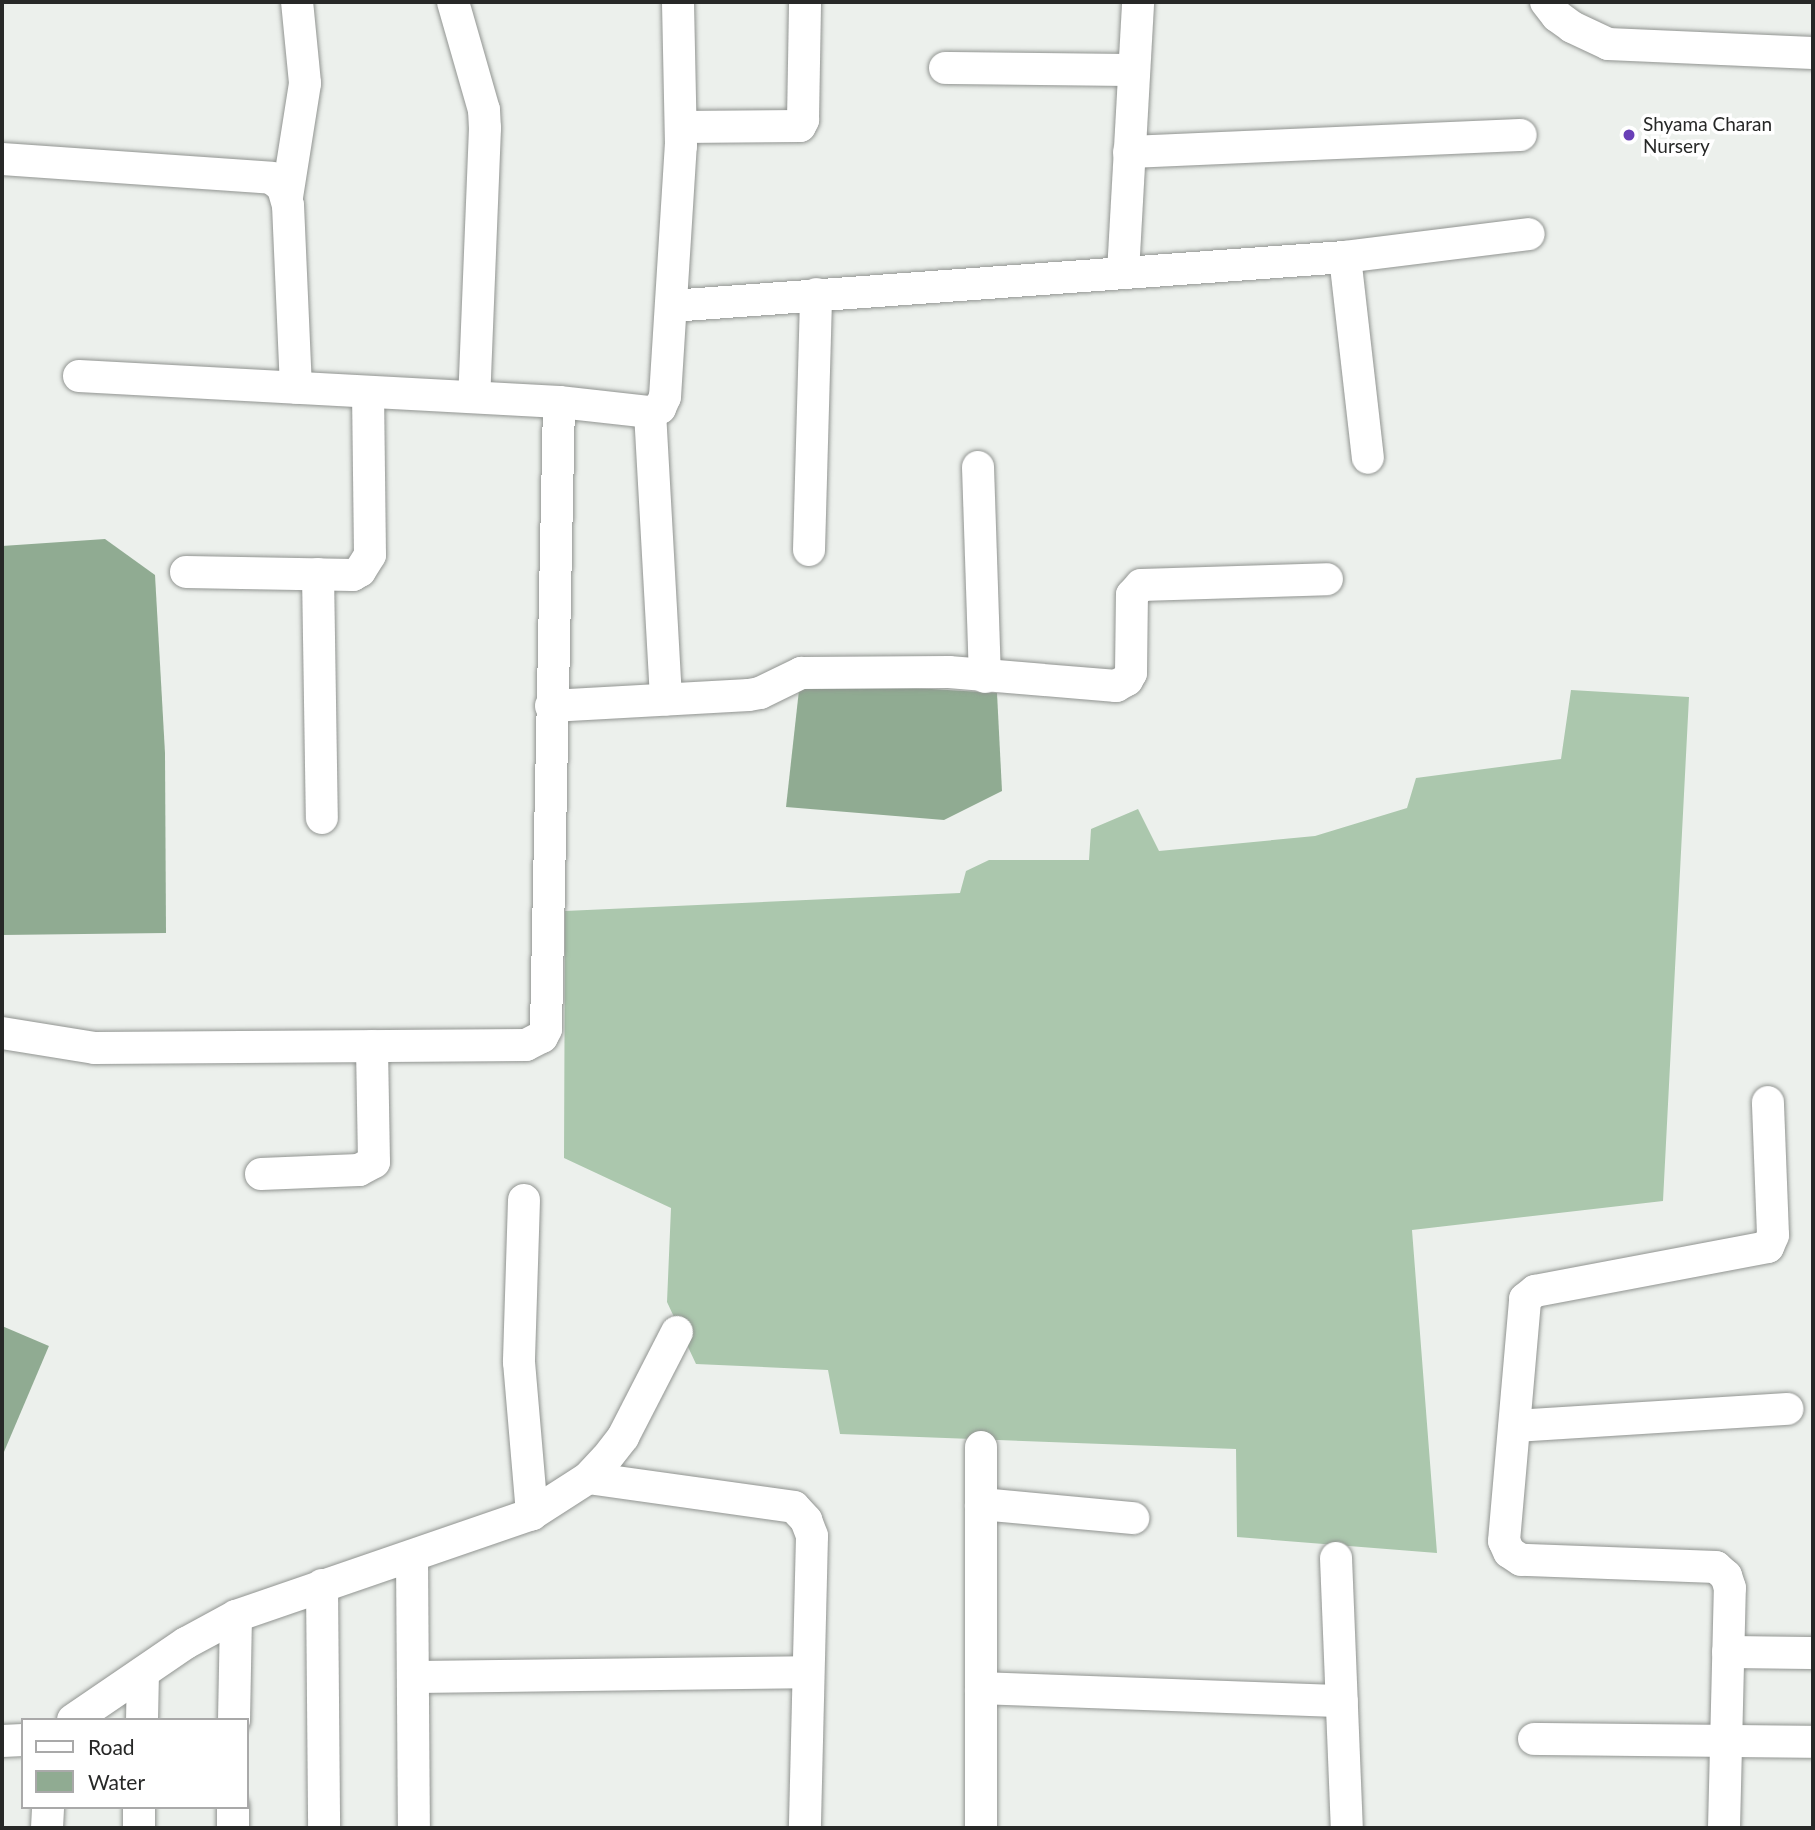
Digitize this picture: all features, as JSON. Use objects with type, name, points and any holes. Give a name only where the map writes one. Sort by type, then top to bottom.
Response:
[{"type":"street","points":[[296,388],[287,197],[305,83],[297,2]]},
{"type":"street","points":[[453,2],[484,110],[485,128],[474,397]]},
{"type":"street","points":[[79,376],[559,402],[650,412],[660,408],[666,397],[681,127],[678,2]]},
{"type":"street","points":[[681,127],[797,127],[802,124],[805,2]]},
{"type":"street","points":[[1123,273],[1138,2]]},
{"type":"street","points":[[1546,2],[1557,16],[1572,27],[1608,44],[1813,53]]},
{"type":"street","points":[[945,68],[1134,70]]},
{"type":"street","points":[[1129,152],[1521,135]]},
{"type":"street","points":[[2,159],[271,178],[283,188],[287,197]]},
{"type":"street","points":[[671,306],[1345,257],[1529,234]]},
{"type":"street","points":[[1345,257],[1368,458]]},
{"type":"street","points":[[809,550],[817,294]]},
{"type":"street","points":[[186,572],[353,575],[366,565],[370,555],[368,393]]},
{"type":"street","points":[[2,1033],[95,1048],[526,1045],[542,1037],[546,1029],[559,402]]},
{"type":"street","points":[[650,412],[666,700]]},
{"type":"street","points":[[978,467],[985,677]]},
{"type":"street","points":[[318,574],[322,818]]},
{"type":"street","points":[[551,706],[760,693],[801,673],[900,671],[1109,687],[1127,680],[1132,673],[1132,595],[1135,589],[1148,583],[1327,579]]},
{"type":"street","points":[[261,1174],[359,1170],[374,1162],[372,1046]]},
{"type":"street","points":[[1724,1828],[1730,1588],[1726,1576],[1716,1567],[1521,1560],[1509,1552],[1504,1541],[1522,1310],[1529,1294],[1768,1247],[1773,1236],[1768,1102]]},
{"type":"street","points":[[524,1200],[519,1362],[532,1514]]},
{"type":"street","points":[[76,1718],[186,1643],[236,1616],[532,1514],[588,1478],[623,1437],[677,1332]]},
{"type":"street","points":[[1515,1426],[1787,1409]]},
{"type":"street","points":[[981,1447],[981,1828]]},
{"type":"street","points":[[588,1478],[794,1507],[801,1512],[812,1536],[805,1828]]},
{"type":"street","points":[[981,1504],[1133,1518]]},
{"type":"street","points":[[412,1557],[414,1828]]},
{"type":"street","points":[[1336,1558],[1347,1828]]},
{"type":"street","points":[[322,1585],[324,1828]]},
{"type":"street","points":[[234,1718],[236,1616]]},
{"type":"street","points":[[1728,1652],[1813,1653]]},
{"type":"street","points":[[413,1677],[808,1672]]},
{"type":"street","points":[[142,1718],[143,1673]]},
{"type":"street","points":[[981,1688],[1342,1701]]},
{"type":"street","points":[[2,1741],[21,1740]]},
{"type":"street","points":[[1534,1740],[1813,1742]]},
{"type":"street","points":[[47,1828],[48,1809]]},
{"type":"street","points":[[139,1809],[139,1828]]},
{"type":"street","points":[[233,1809],[233,1828]]},
{"type":"shaded area","points":[[1571,690],[1689,697],[1663,1201],[1412,1230],[1437,1553],[1237,1537],[1236,1449],[840,1434],[828,1370],[696,1364],[667,1302],[671,1208],[564,1158],[565,911],[960,893],[966,871],[989,860],[1089,860],[1091,829],[1138,809],[1159,851],[1315,836],[1407,808],[1416,778],[1561,759]]},
{"type":"water","points":[[105,539],[155,575],[165,753],[166,933],[2,935],[2,546]]},
{"type":"water","points":[[800,681],[997,693],[1002,791],[944,820],[786,807]]},
{"type":"water","points":[[2,1326],[49,1346],[2,1457]]},
{"type":"place","name":"Shyama Charan Nursery","points":[[1629,135]]}]
